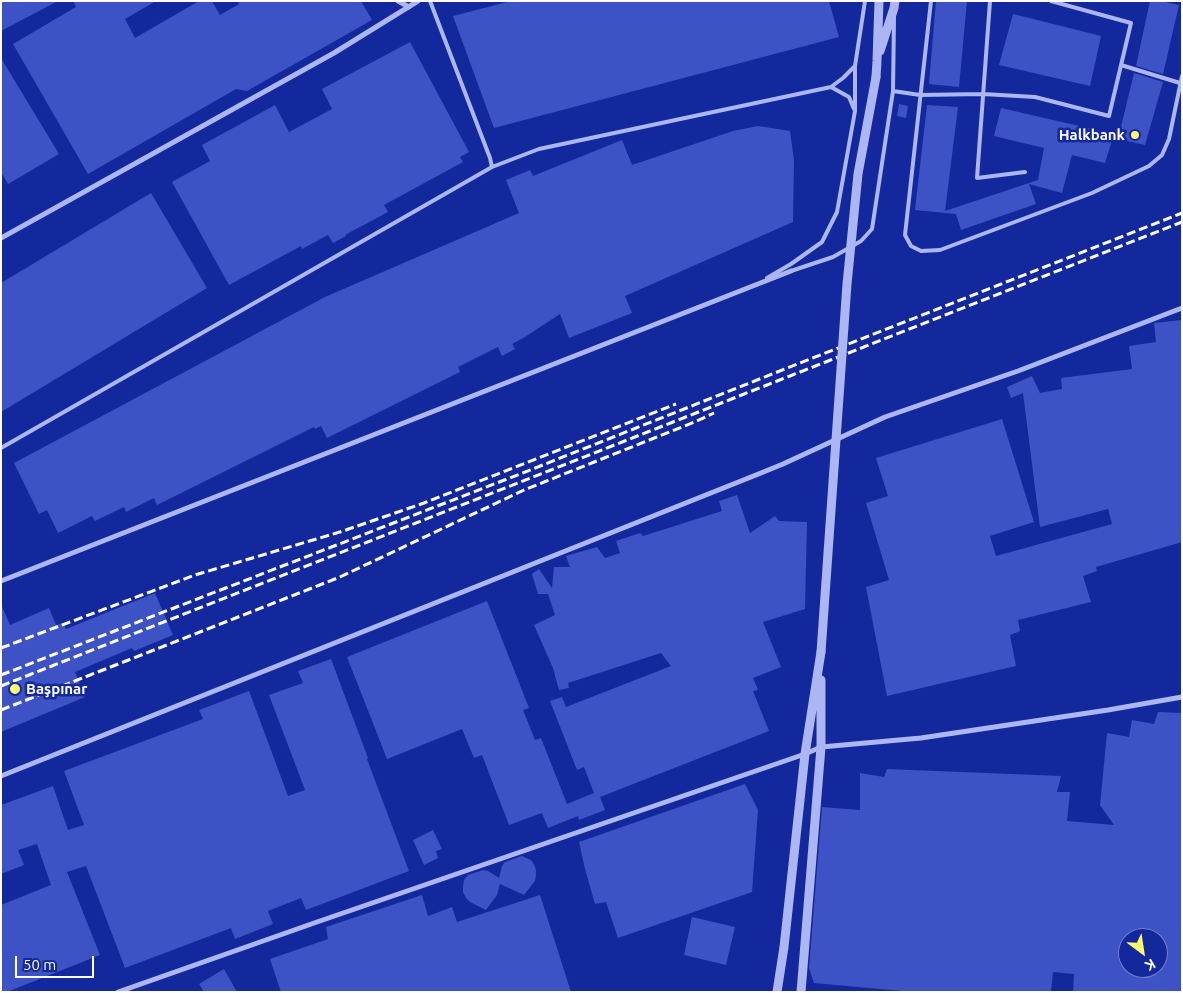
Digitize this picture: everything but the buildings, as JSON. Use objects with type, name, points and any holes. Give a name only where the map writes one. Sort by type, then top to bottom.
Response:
[{"type":"street","points":[[398,1],[409,7]]},
{"type":"street","points":[[1,238],[334,53],[418,1]]},
{"type":"street","points":[[801,992],[821,747],[821,652],[847,284],[858,174],[876,76],[878,1]]},
{"type":"street","points":[[877,61],[895,5]]},
{"type":"street","points":[[1,581],[791,271]]},
{"type":"street","points":[[1,776],[769,470],[885,417],[1018,371],[1182,308]]},
{"type":"street","points":[[776,992],[784,947],[805,754],[821,652]]},
{"type":"street","points":[[118,992],[821,747],[921,738],[1182,697]]},
{"type":"lane","points":[[430,1],[492,167]]},
{"type":"lane","points":[[757,285],[822,242],[838,212],[855,111],[855,66],[865,1]]},
{"type":"lane","points":[[931,1],[905,235],[911,246],[921,251],[940,250],[1092,193],[1149,166],[1162,155],[1169,139],[1182,76]]},
{"type":"lane","points":[[990,1],[977,178],[1025,172]]},
{"type":"lane","points":[[893,91],[920,95],[983,94],[1036,97],[1109,116],[1131,23],[1051,1]]},
{"type":"lane","points":[[791,271],[833,257],[861,241],[872,229],[893,91],[895,5]]},
{"type":"lane","points":[[1121,65],[1180,83]]},
{"type":"lane","points":[[1,448],[492,167],[538,149],[831,88],[855,66]]},
{"type":"lane","points":[[831,88],[849,97],[855,111]]},
{"type":"railway","points":[[1,675],[520,474],[1182,213]]},
{"type":"railway","points":[[1,686],[1182,222]]},
{"type":"railway","points":[[1,648],[195,575],[340,532],[424,503],[676,404]]},
{"type":"railway","points":[[1,710],[340,577],[524,490],[714,413]]},
{"type":"place","name":"Halkbank","points":[[1135,135]]},
{"type":"place","name":"Başpınar","points":[[15,689]]}]
